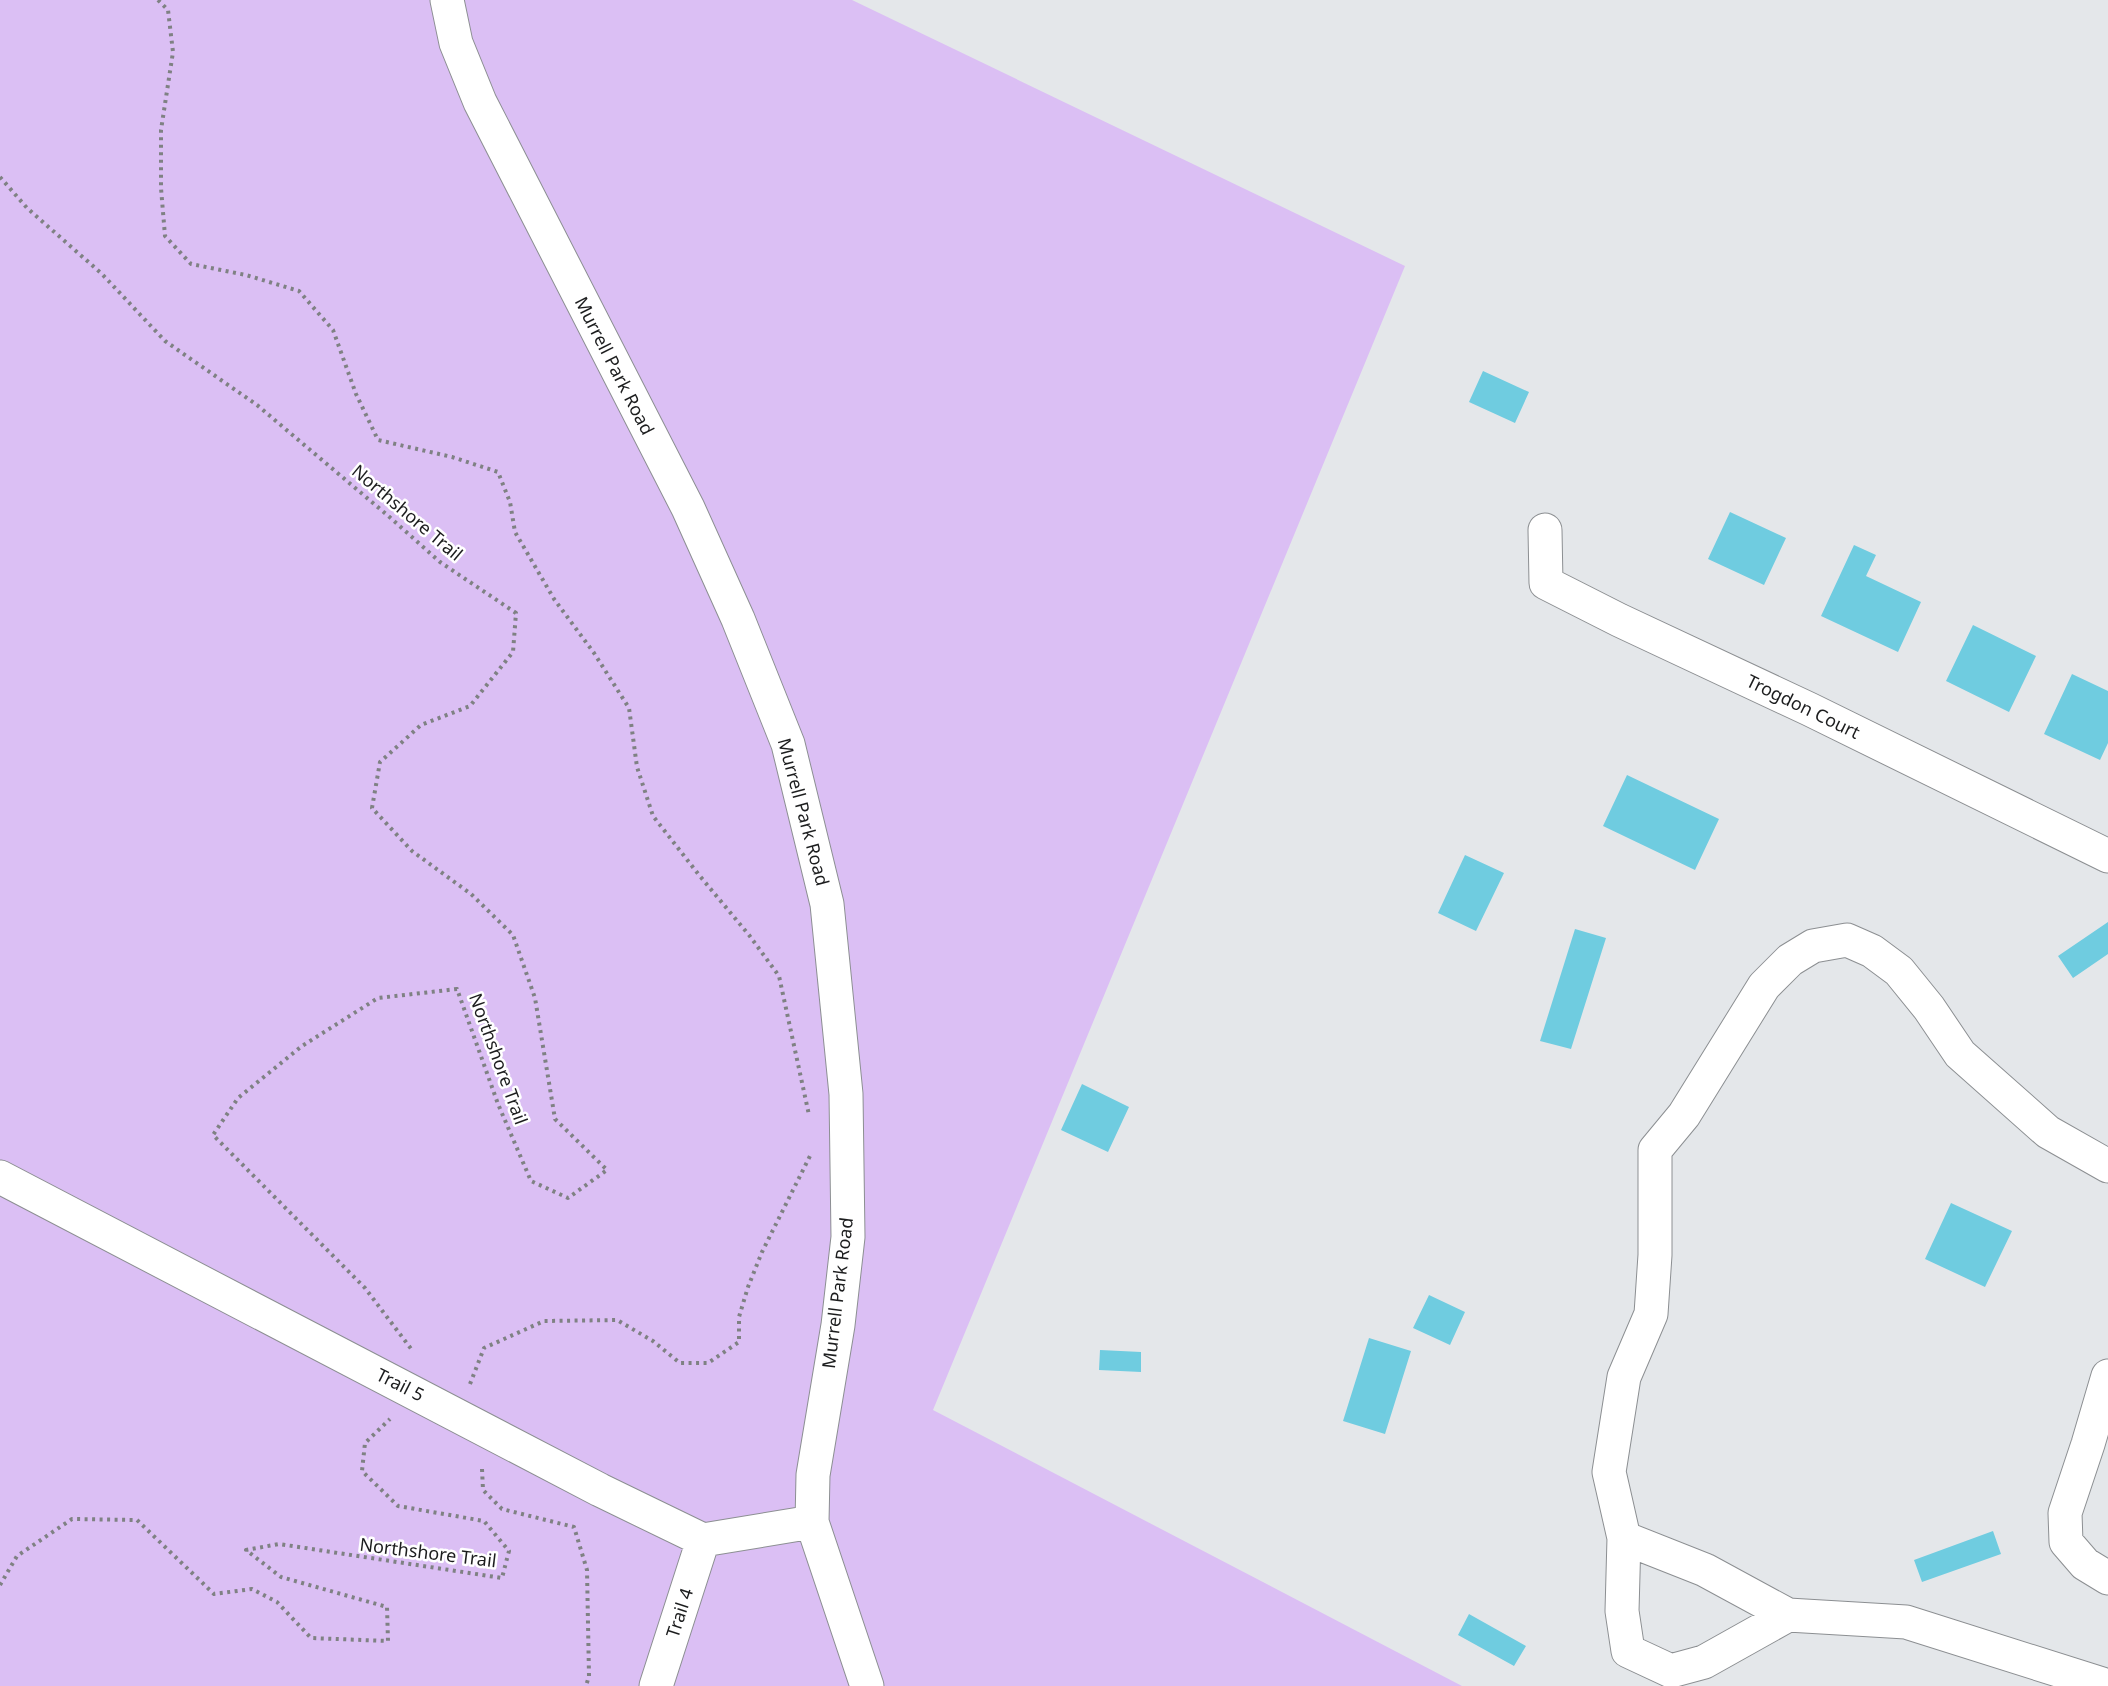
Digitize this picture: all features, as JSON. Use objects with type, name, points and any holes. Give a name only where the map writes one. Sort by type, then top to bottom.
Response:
[{"type":"street","name":"Murrell Park Road","points":[[447,0],[456,43],[480,102],[688,508],[738,619],[788,744],[827,904],[846,1094],[848,1237],[838,1325],[813,1475],[812,1522],[867,1686]]},
{"type":"street","name":"Trogdon Court","points":[[1545,530],[1546,583],[2108,856]]},
{"type":"street","points":[[1788,1615],[1704,1662],[1671,1671],[1628,1651],[1622,1611],[1624,1538],[1610,1472],[1624,1377],[1652,1314],[1655,1255],[1655,1150],[1684,1115],[1764,986],[1790,960],[1813,946],[1847,940],[1872,951],[1899,971],[1929,1008],[1960,1053],[2048,1132],[2108,1166]]},
{"type":"street","name":"Trail 5","points":[[0,1177],[600,1490],[703,1540]]},
{"type":"street","points":[[2105,1396],[2065,1513],[2066,1542],[2085,1564],[2108,1578]]},
{"type":"street","points":[[703,1540],[812,1522]]},
{"type":"street","points":[[1624,1538],[1704,1570],[1788,1615],[1906,1622],[2104,1681]]},
{"type":"street","name":"Trail 4","points":[[656,1686],[703,1540]]},
{"type":"path","name":"Northshore Trail","points":[[158,0],[168,10],[173,52],[161,130],[161,188],[165,236],[190,264],[246,275],[299,291],[333,330],[356,394],[378,440],[452,457],[498,472],[510,502],[515,532],[554,599],[594,653],[629,708],[637,767],[653,816],[779,976],[809,1116]]},
{"type":"path","name":"Northshore Trail","points":[[0,177],[27,208],[102,274],[165,341],[257,405],[440,562],[516,613],[513,652],[470,706],[420,725],[380,762],[372,808],[412,851],[471,894],[513,935],[535,998],[555,1119],[608,1170],[568,1198],[531,1181],[498,1104],[457,989],[378,998],[302,1046],[238,1098],[213,1135],[365,1288],[426,1368],[396,1413],[365,1443],[362,1472],[398,1506],[484,1521],[509,1551],[502,1578],[279,1544],[246,1550],[281,1577],[387,1607],[388,1641],[311,1638],[277,1602],[252,1589],[214,1594],[137,1520],[72,1519],[17,1556],[0,1585]]},
{"type":"path","points":[[586,1686],[589,1676],[587,1570],[574,1527],[502,1509],[483,1490],[470,1382],[484,1348],[544,1321],[616,1320],[653,1341],[680,1363],[708,1363],[739,1342],[739,1317],[748,1287],[762,1252],[815,1147]]},
{"type":"shaded area","points":[[0,0],[852,0],[1405,266],[933,1410],[1462,1686],[0,1686]]},
{"type":"building","points":[[1483,371],[1529,392],[1515,423],[1469,402]]},
{"type":"building","points":[[1730,512],[1786,538],[1764,585],[1708,559]]},
{"type":"building","points":[[1854,545],[1876,555],[1866,576],[1921,602],[1898,652],[1821,616]]},
{"type":"building","points":[[1973,625],[2036,656],[2009,712],[1946,681]]},
{"type":"building","points":[[2072,674],[2108,691],[2108,743],[2100,760],[2044,734]]},
{"type":"building","points":[[1627,775],[1719,819],[1695,870],[1603,826]]},
{"type":"building","points":[[1465,855],[1504,873],[1476,931],[1438,913]]},
{"type":"building","points":[[2108,922],[2108,954],[2073,978],[2058,956]]},
{"type":"building","points":[[1575,929],[1606,938],[1571,1049],[1540,1041]]},
{"type":"building","points":[[1082,1084],[1129,1107],[1108,1152],[1061,1130]]},
{"type":"building","points":[[1951,1203],[2012,1231],[1985,1287],[1925,1259]]},
{"type":"building","points":[[1429,1295],[1465,1312],[1450,1345],[1413,1328]]},
{"type":"building","points":[[1369,1338],[1411,1351],[1385,1434],[1343,1421]]},
{"type":"building","points":[[1100,1350],[1141,1352],[1141,1372],[1099,1370]]},
{"type":"building","points":[[1993,1531],[2001,1554],[1922,1582],[1914,1560]]},
{"type":"building","points":[[1469,1614],[1526,1646],[1514,1666],[1458,1635]]}]
